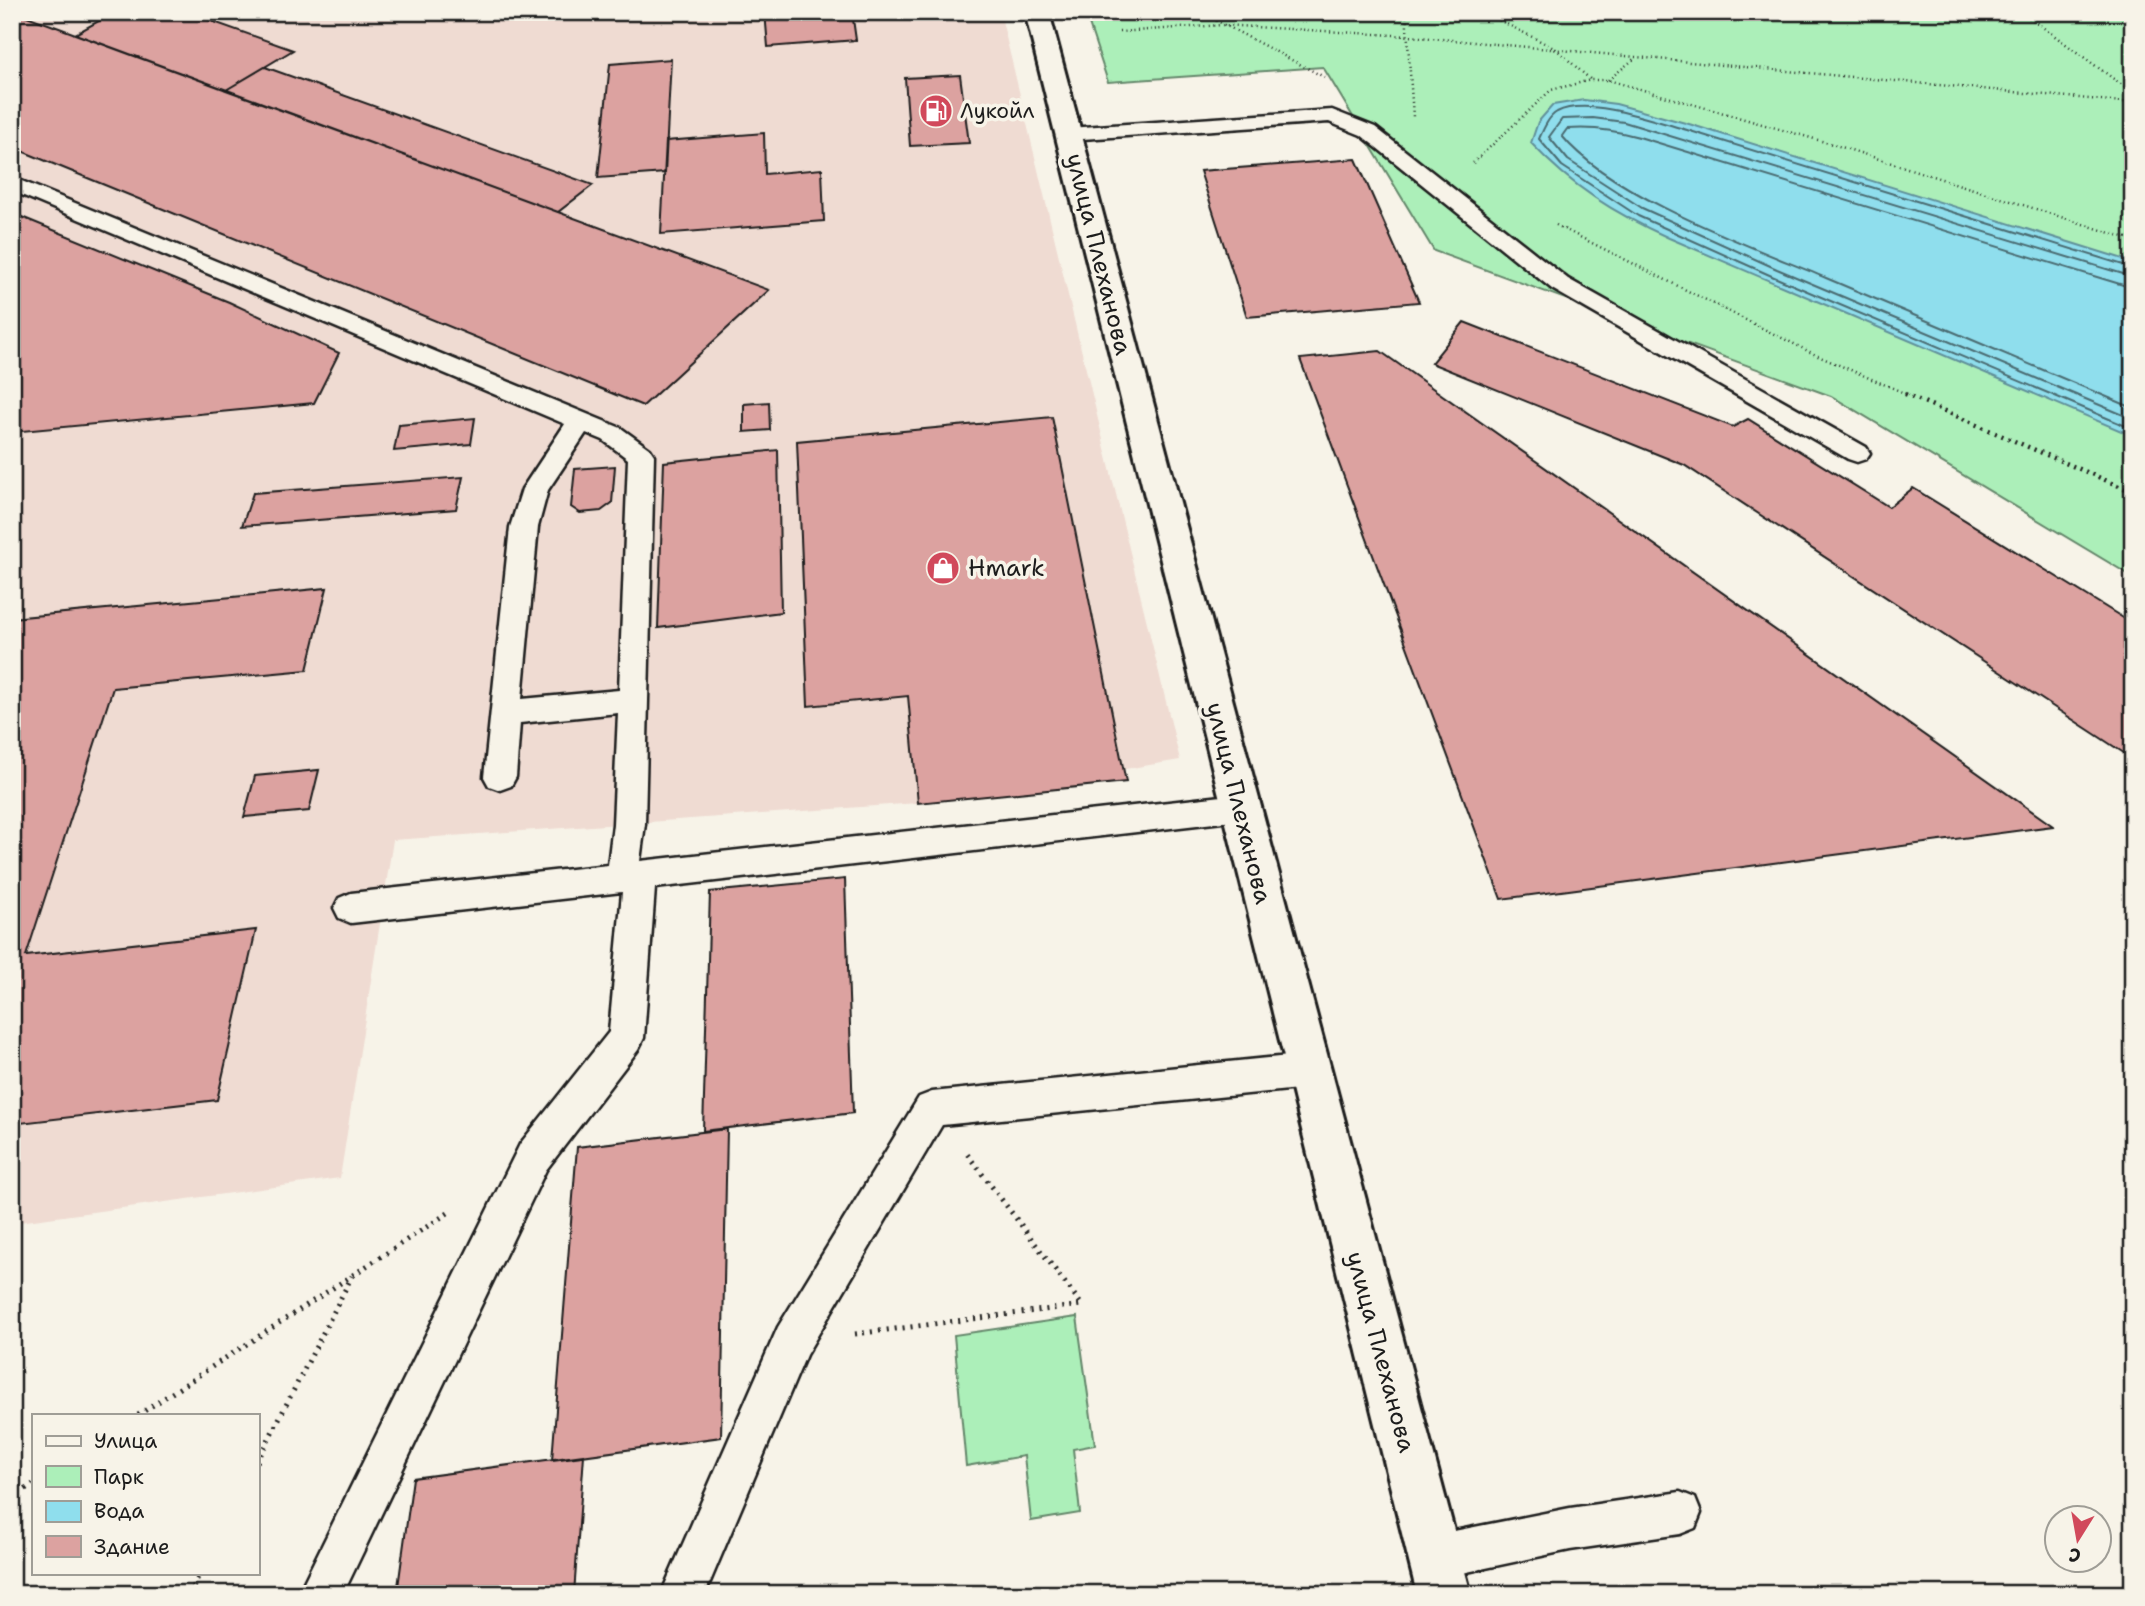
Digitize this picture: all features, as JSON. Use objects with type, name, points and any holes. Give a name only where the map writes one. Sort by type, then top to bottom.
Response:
[{"type":"main road","name":"улица Плеханова","points":[[1037,12],[1439,1575]]},
{"type":"lane","points":[[1070,143],[1332,116],[1368,131],[1560,284],[1857,453]]},
{"type":"lane","points":[[12,183],[581,421],[628,444],[641,455],[629,824],[631,877],[626,1038],[533,1157],[320,1594]]},
{"type":"lane","points":[[499,777],[524,527],[535,489],[581,421]]},
{"type":"lane","points":[[505,713],[633,700]]},
{"type":"lane","points":[[351,908],[1240,807]]},
{"type":"lane","points":[[683,1594],[792,1341],[932,1109],[1308,1072]]},
{"type":"lane","points":[[1439,1575],[1570,1529],[1680,1513]]},
{"type":"path","points":[[1200,12],[1326,78]]},
{"type":"path","points":[[1406,12],[1413,116]]},
{"type":"path","points":[[1483,12],[1556,49],[1591,80]]},
{"type":"path","points":[[2022,12],[2133,93]]},
{"type":"path","points":[[1119,32],[1222,24],[1409,36],[2133,103]]},
{"type":"path","points":[[1608,80],[1635,58]]},
{"type":"path","points":[[1468,167],[1551,90],[1591,80],[1608,80],[1832,144],[2133,240]]},
{"type":"path","points":[[1544,220],[1818,356],[2133,492]]},
{"type":"path","points":[[792,1341],[1082,1305],[932,1109]]},
{"type":"path","points":[[140,1414],[454,1209]]},
{"type":"path","points":[[259,1457],[352,1275]]},
{"type":"path","points":[[12,1497],[32,1485]]},
{"type":"path","points":[[190,1594],[200,1574]]},
{"type":"shaded area","points":[[12,12],[1000,12],[1180,760],[918,803],[393,840],[340,1178],[12,1223]]},
{"type":"green space","points":[[1085,12],[2133,12],[2133,577],[1831,396],[1434,251],[1323,67],[1108,82]]},
{"type":"green space","points":[[1077,1317],[1095,1445],[1073,1449],[1080,1513],[1031,1521],[1024,1456],[966,1466],[954,1335]]},
{"type":"water","points":[[1584,100],[1616,104],[1689,124],[2133,262],[2133,436],[1669,238],[1612,209],[1562,173],[1531,143],[1538,122],[1553,105]]},
{"type":"building","points":[[12,12],[769,290],[643,406],[12,147]]},
{"type":"building","points":[[115,12],[186,12],[293,50],[226,90],[75,34]]},
{"type":"building","points":[[412,12],[478,12],[411,18]]},
{"type":"building","points":[[765,12],[852,12],[856,40],[768,47]]},
{"type":"building","points":[[671,59],[665,173],[598,178],[610,64]]},
{"type":"building","points":[[265,67],[593,185],[558,212],[226,90]]},
{"type":"building","name":"Лукойл","points":[[960,75],[969,143],[910,146],[905,78]]},
{"type":"building","points":[[764,133],[765,174],[822,169],[824,221],[661,234],[666,141]]},
{"type":"building","points":[[1356,159],[1419,302],[1247,317],[1200,171]]},
{"type":"building","points":[[12,213],[229,302],[339,353],[314,403],[12,432]]},
{"type":"building","points":[[1464,322],[1733,427],[1748,419],[1889,507],[1913,488],[2133,624],[2133,759],[1684,465],[1431,363]]},
{"type":"building","points":[[1380,351],[2053,826],[1501,899],[1300,359]]},
{"type":"building","points":[[769,402],[770,430],[744,432],[744,404]]},
{"type":"building","name":"Hmark","points":[[1052,417],[1126,782],[918,803],[908,696],[808,706],[797,441]]},
{"type":"building","points":[[475,418],[471,444],[394,451],[399,425]]},
{"type":"building","points":[[778,450],[781,612],[658,628],[664,462]]},
{"type":"building","points":[[615,466],[612,503],[601,511],[580,513],[571,507],[575,469]]},
{"type":"building","points":[[463,477],[456,509],[242,526],[253,493]]},
{"type":"building","points":[[327,588],[307,670],[113,688],[26,956],[256,930],[217,1100],[12,1124],[12,618]]},
{"type":"building","points":[[319,770],[309,811],[244,817],[255,776]]},
{"type":"building","points":[[845,879],[853,1113],[703,1131],[710,892]]},
{"type":"building","points":[[727,1129],[721,1437],[552,1460],[577,1147]]},
{"type":"building","points":[[584,1455],[574,1594],[397,1594],[413,1478]]},
{"type":"place","name":"Лукойл","points":[[936,111]]},
{"type":"place","name":"Hmark","points":[[943,568]]}]
